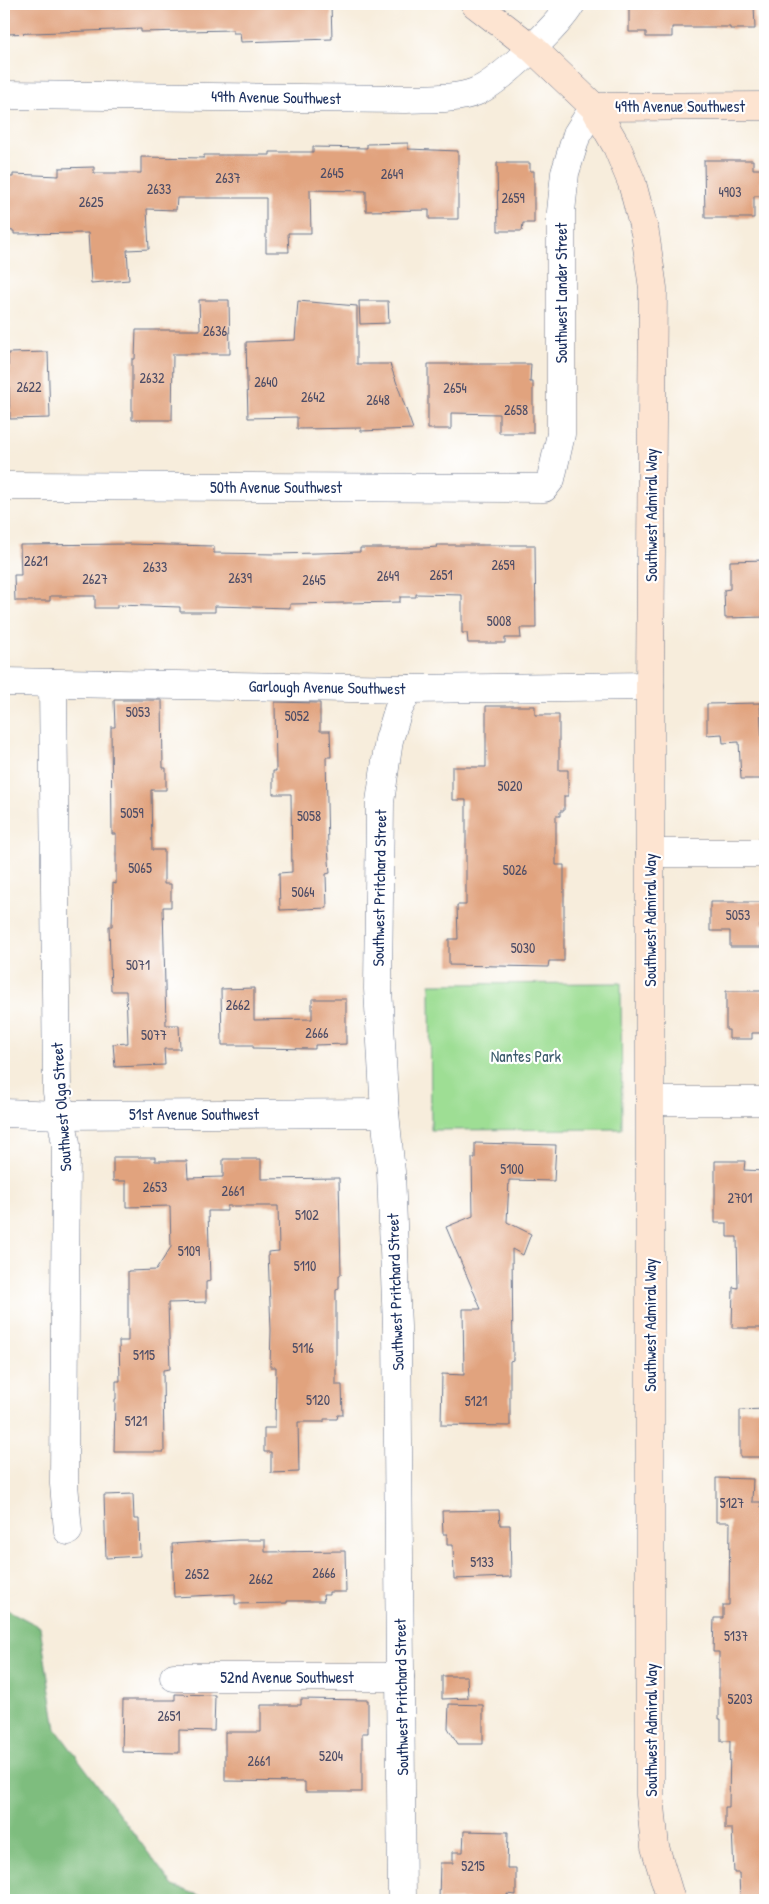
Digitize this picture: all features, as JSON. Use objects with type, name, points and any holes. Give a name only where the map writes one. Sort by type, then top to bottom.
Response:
[{"type":"main road","name":"Southwest Admiral Way","points":[[475,4],[532,48],[594,107],[617,147],[632,183],[645,233],[653,288],[650,686],[650,1795],[655,1847],[671,1900]]},
{"type":"main road","name":"49th Avenue Southwest","points":[[594,107],[765,106]]},
{"type":"street","points":[[532,48],[572,4]]},
{"type":"street","name":"49th Avenue Southwest","points":[[4,95],[406,99],[450,97],[476,92],[496,80],[532,48]]},
{"type":"street","name":"Southwest Lander Street","points":[[548,485],[561,434],[561,212],[565,173],[577,134],[594,107]]},
{"type":"street","name":"50th Avenue Southwest","points":[[4,486],[534,489],[544,488],[548,485]]},
{"type":"street","name":"Garlough Avenue Southwest","points":[[4,682],[409,689],[650,686]]},
{"type":"street","name":"Southwest Olga Street","points":[[53,683],[57,1092],[66,1144],[64,1484],[68,1531]]},
{"type":"street","name":"Southwest Pritchard Street","points":[[402,1900],[397,1327],[392,1172],[385,1113],[378,989],[380,802],[389,740],[398,710],[409,689]]},
{"type":"street","points":[[650,853],[765,853]]},
{"type":"street","points":[[650,1102],[765,1101]]},
{"type":"street","name":"51st Avenue Southwest","points":[[4,1113],[61,1115],[385,1113]]},
{"type":"street","name":"52nd Avenue Southwest","points":[[174,1676],[400,1677]]},
{"type":"green space","name":"Nantes Park","points":[[621,983],[622,1129],[431,1130],[430,984]]},
{"type":"green space","points":[[4,1608],[40,1627],[56,1729],[173,1886],[212,1900],[4,1900]]},
{"type":"building","points":[[6,4],[331,4],[332,39],[241,42],[240,33],[233,33],[233,30],[141,32],[141,29],[7,34]]},
{"type":"building","points":[[629,4],[754,4],[755,29],[672,27],[672,37],[646,37],[646,32],[629,32]]},
{"type":"building","points":[[408,143],[408,149],[458,151],[458,219],[429,219],[429,210],[366,211],[366,191],[310,190],[311,233],[288,233],[289,252],[266,252],[266,198],[177,198],[176,210],[147,209],[149,249],[127,250],[129,280],[91,283],[88,233],[14,234],[14,231],[4,230],[4,177],[13,177],[13,174],[59,176],[59,168],[94,167],[94,173],[141,173],[141,157],[204,158],[204,155],[270,155],[270,152],[313,152],[313,147],[367,148],[367,144]]},
{"type":"building","points":[[704,160],[753,160],[753,169],[761,169],[761,196],[754,196],[754,218],[705,218]]},
{"type":"building","points":[[497,163],[530,163],[530,171],[534,171],[534,223],[523,223],[522,231],[498,231]]},
{"type":"building","points":[[199,300],[229,300],[230,354],[173,354],[172,420],[132,420],[132,359],[135,359],[136,330],[200,330]]},
{"type":"building","points":[[298,301],[357,306],[357,364],[390,364],[413,429],[361,431],[361,428],[297,429],[297,417],[248,418],[246,342],[295,340]]},
{"type":"building","points":[[359,301],[388,301],[389,323],[360,324]]},
{"type":"building","points":[[48,352],[50,418],[10,419],[8,353]]},
{"type":"building","points":[[428,364],[531,364],[530,382],[533,382],[533,433],[499,433],[499,414],[451,413],[451,429],[428,429]]},
{"type":"building","points":[[128,544],[214,546],[214,553],[275,554],[360,552],[360,548],[425,548],[437,547],[436,545],[535,545],[536,628],[520,628],[521,638],[505,638],[505,643],[468,643],[467,633],[462,633],[462,595],[416,594],[416,597],[400,597],[400,602],[290,604],[290,608],[215,606],[215,612],[180,612],[180,607],[117,605],[117,608],[95,608],[95,596],[50,596],[50,601],[15,601],[14,575],[21,575],[20,545]]},
{"type":"building","points":[[765,560],[765,617],[725,618],[724,590],[730,589],[730,561]]},
{"type":"building","points":[[114,700],[162,700],[163,768],[166,768],[166,790],[151,790],[152,850],[164,850],[164,884],[171,884],[171,907],[163,907],[166,1025],[179,1025],[180,1049],[164,1049],[165,1065],[115,1067],[113,1044],[128,1043],[126,991],[111,991],[109,926],[112,926],[113,883],[116,884],[116,834],[112,834],[111,727],[115,727]]},
{"type":"building","points":[[275,702],[320,703],[320,731],[330,731],[331,757],[326,757],[330,873],[326,874],[327,908],[280,910],[279,873],[292,872],[291,794],[273,794],[273,771],[276,771]]},
{"type":"building","points":[[760,703],[762,743],[765,743],[765,779],[741,779],[739,742],[723,743],[722,734],[707,735],[707,704]]},
{"type":"building","points":[[486,706],[535,706],[535,715],[559,715],[559,770],[568,770],[568,796],[564,796],[564,811],[560,811],[560,816],[556,816],[556,865],[564,865],[564,961],[549,961],[548,967],[449,965],[449,939],[458,939],[457,905],[466,905],[466,800],[452,800],[452,767],[486,767]]},
{"type":"building","points":[[710,902],[765,902],[765,925],[760,925],[761,947],[730,947],[730,931],[710,931]]},
{"type":"building","points":[[254,988],[254,1020],[312,1019],[312,999],[346,999],[346,1044],[315,1045],[315,1049],[253,1048],[253,1045],[222,1045],[221,989]]},
{"type":"building","points":[[726,991],[765,991],[765,1033],[752,1033],[752,1039],[729,1039],[729,1030],[726,1030]]},
{"type":"building","points":[[475,1143],[556,1145],[554,1181],[509,1180],[507,1222],[531,1234],[523,1255],[512,1249],[513,1360],[510,1361],[510,1426],[441,1425],[442,1374],[464,1375],[463,1309],[481,1309],[446,1227],[473,1216],[472,1158],[475,1158]]},
{"type":"building","points":[[113,1157],[155,1157],[155,1161],[187,1161],[188,1178],[223,1177],[223,1159],[261,1159],[261,1179],[339,1178],[341,1275],[339,1275],[339,1289],[336,1290],[336,1385],[342,1385],[343,1415],[338,1415],[337,1419],[324,1419],[324,1422],[298,1422],[299,1472],[271,1473],[271,1452],[264,1452],[264,1428],[275,1428],[276,1367],[270,1367],[271,1330],[268,1252],[279,1251],[278,1206],[227,1206],[227,1211],[208,1211],[210,1281],[206,1282],[206,1302],[168,1303],[170,1369],[163,1370],[164,1452],[114,1452],[116,1381],[120,1381],[119,1341],[128,1341],[128,1271],[156,1270],[171,1247],[170,1206],[126,1207],[126,1181],[113,1181]]},
{"type":"building","points":[[715,1161],[745,1161],[744,1170],[765,1171],[765,1328],[732,1328],[733,1287],[738,1288],[737,1237],[727,1237],[727,1223],[715,1223]]},
{"type":"building","points":[[765,1409],[765,1457],[740,1457],[740,1410]]},
{"type":"building","points":[[716,1478],[753,1479],[752,1502],[761,1502],[761,1507],[763,1507],[763,1551],[765,1551],[765,1900],[740,1900],[739,1873],[734,1873],[732,1829],[725,1829],[725,1807],[729,1807],[730,1741],[721,1741],[721,1719],[719,1719],[719,1652],[713,1652],[714,1618],[723,1618],[723,1605],[729,1605],[730,1522],[716,1522]]},
{"type":"building","points":[[133,1494],[134,1519],[139,1519],[140,1556],[106,1558],[104,1495]]},
{"type":"building","points":[[499,1510],[500,1525],[510,1525],[511,1577],[454,1579],[453,1545],[447,1545],[447,1534],[443,1534],[442,1511]]},
{"type":"building","points":[[265,1540],[265,1552],[345,1551],[346,1592],[329,1592],[329,1595],[323,1595],[324,1601],[287,1601],[287,1603],[235,1604],[235,1594],[174,1597],[172,1544]]},
{"type":"building","points":[[442,1676],[467,1676],[468,1698],[442,1699]]},
{"type":"building","points":[[175,1694],[215,1695],[214,1731],[179,1730],[179,1753],[122,1752],[123,1700],[175,1700]]},
{"type":"building","points":[[301,1699],[368,1700],[368,1733],[362,1733],[362,1792],[305,1792],[305,1782],[225,1781],[225,1732],[261,1732],[261,1705],[301,1705]]},
{"type":"building","points":[[449,1704],[483,1705],[483,1744],[458,1744],[448,1728]]},
{"type":"building","points":[[464,1831],[508,1832],[507,1868],[516,1868],[516,1895],[507,1894],[508,1899],[439,1900],[440,1863],[453,1863],[453,1852],[463,1852]]}]
